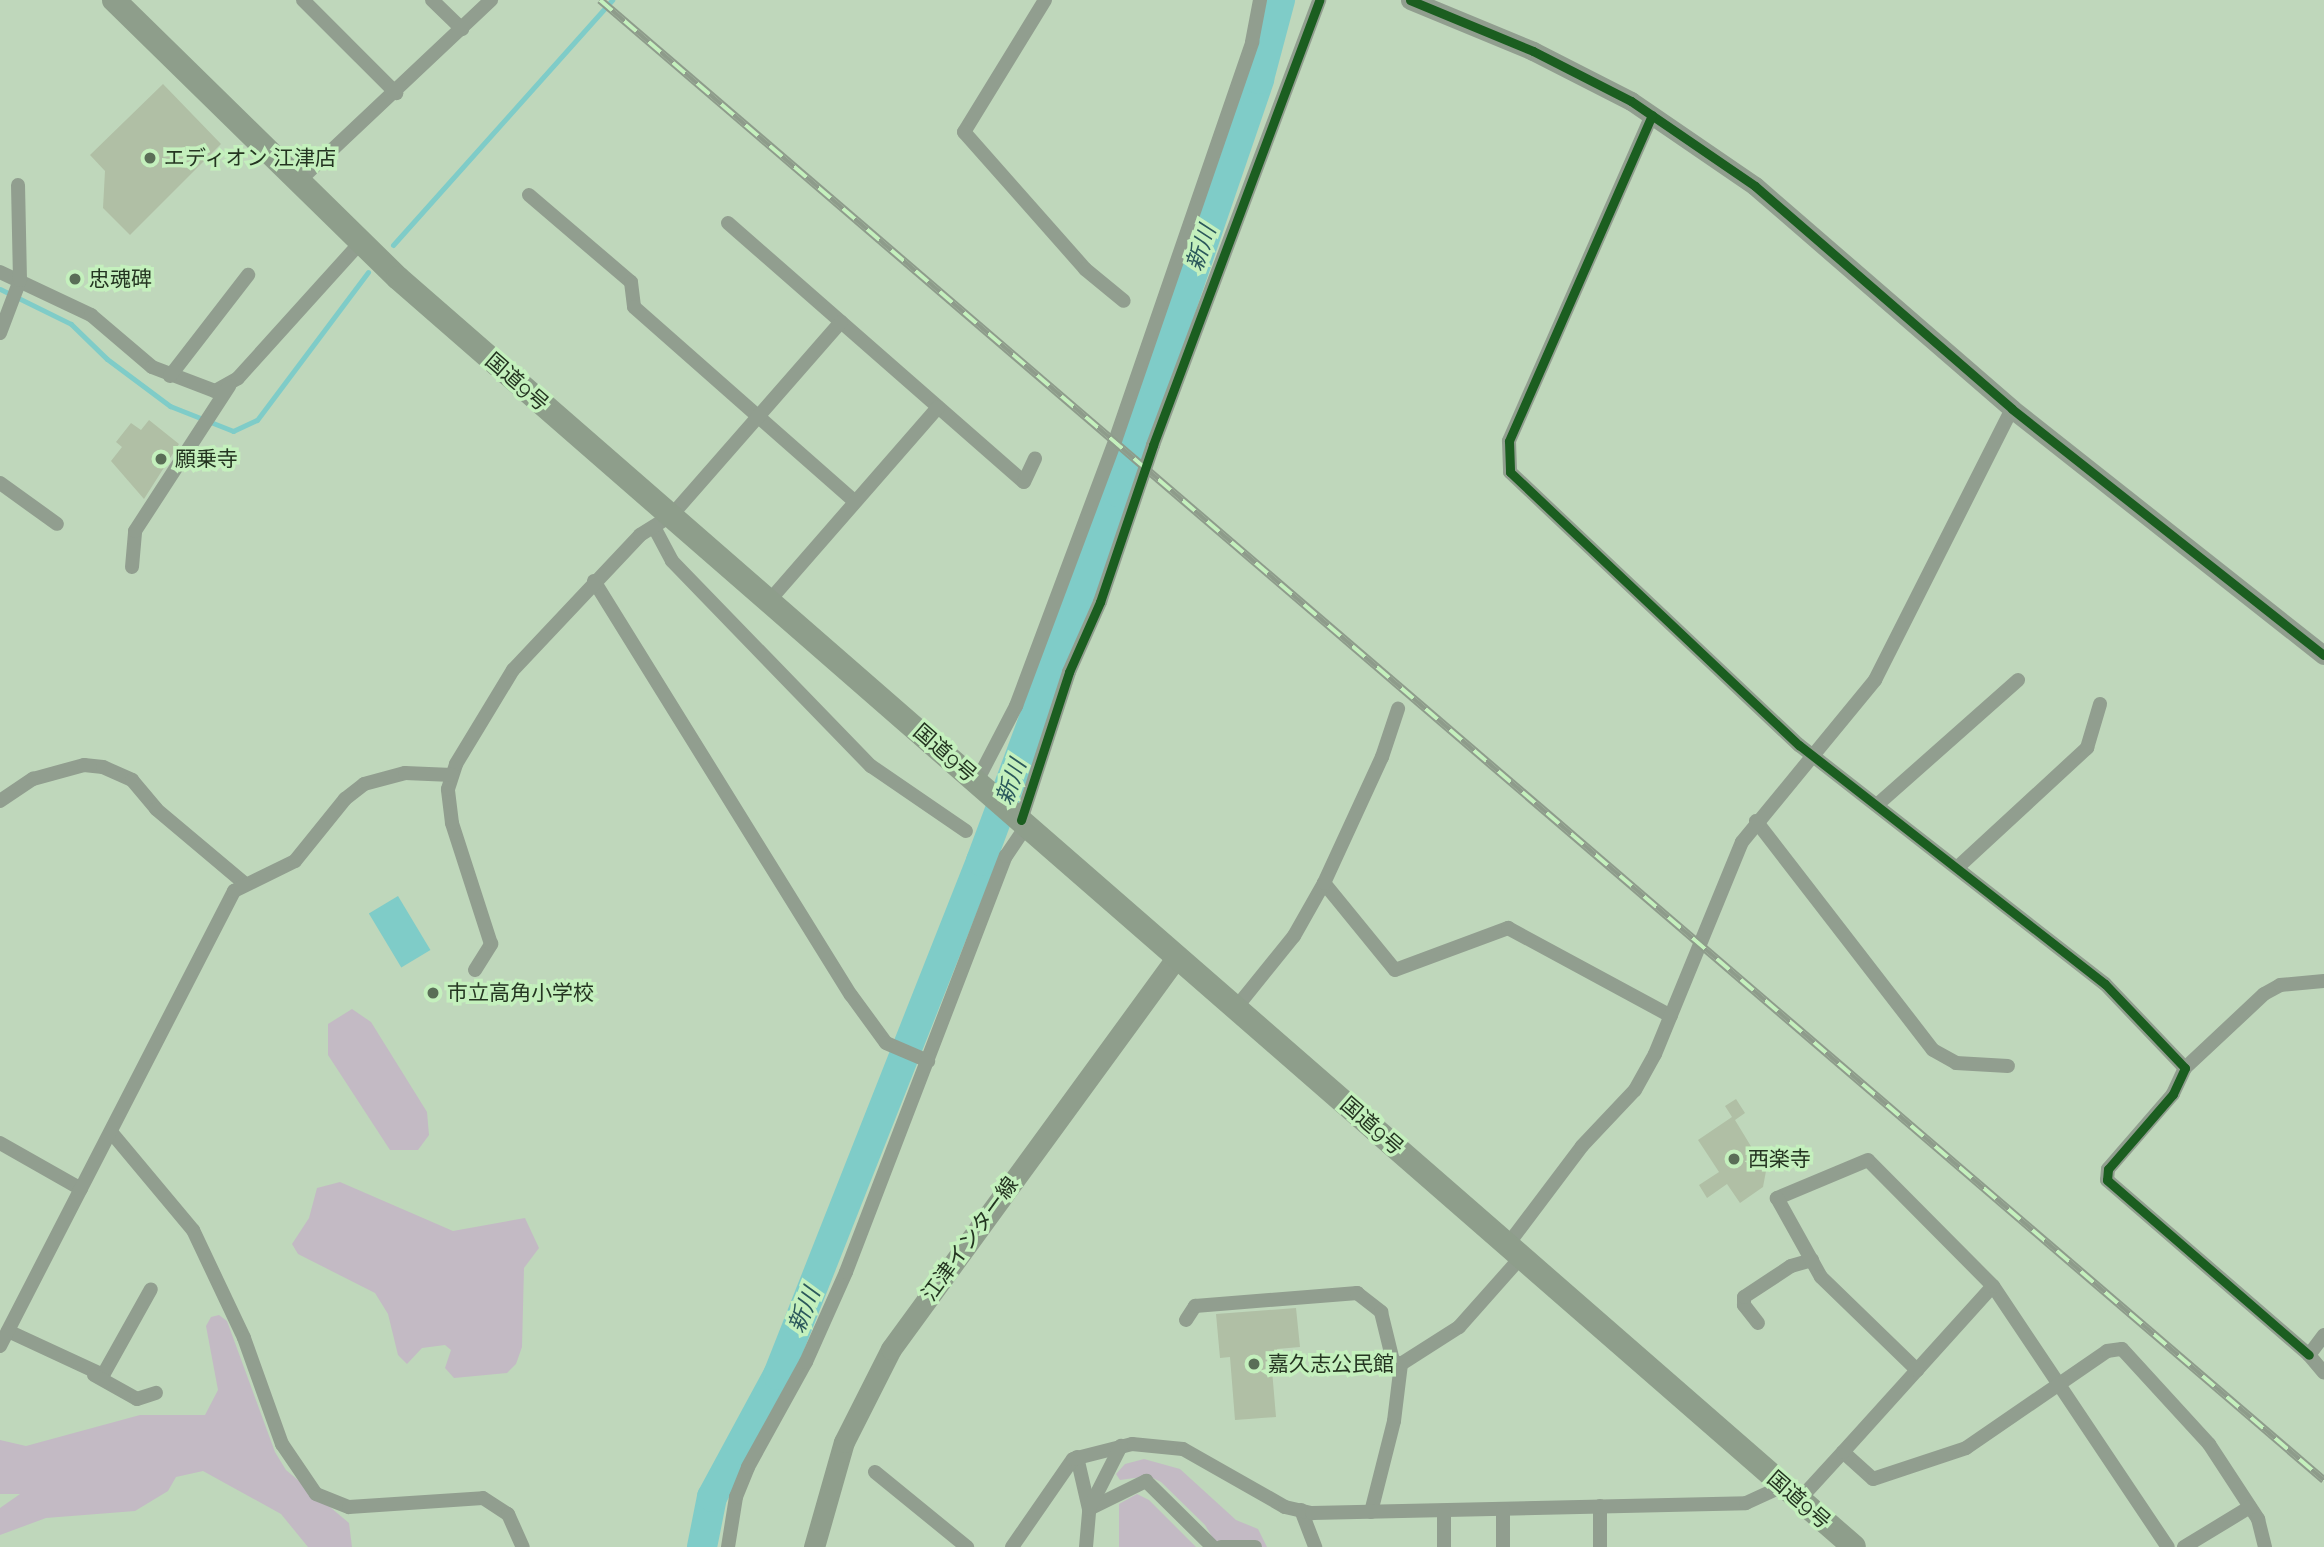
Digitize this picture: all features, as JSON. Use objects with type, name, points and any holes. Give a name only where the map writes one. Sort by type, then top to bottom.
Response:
[{"type":"highway","name":"国道9号","points":[[114,0],[360,243],[663,521],[769,601],[1021,819],[1176,958],[1516,1249],[1854,1547]]},
{"type":"main road","name":"江津インター線","points":[[814,1547],[844,1443],[891,1349],[1176,958]]},
{"type":"street","points":[[303,0],[397,93]]},
{"type":"street","points":[[432,0],[462,29]]},
{"type":"street","points":[[299,181],[397,93],[491,0]]},
{"type":"street","points":[[1045,0],[964,132],[1086,269],[1124,301]]},
{"type":"street","points":[[981,784],[1016,706],[1115,441],[1252,42],[1260,0]]},
{"type":"street","points":[[728,1547],[736,1497],[748,1467],[831,1306],[1021,819],[1069,672],[1100,603],[1153,444],[1319,0]]},
{"type":"street","points":[[1410,0],[1571,69],[1652,115],[1816,236],[2012,409],[2324,655]]},
{"type":"street","points":[[1652,115],[1506,454],[1510,472],[1525,489],[1815,754],[2105,984],[2185,1068]]},
{"type":"street","points":[[0,333],[18,290],[18,185]]},
{"type":"street","points":[[529,195],[631,282],[634,307],[853,500]]},
{"type":"street","points":[[728,223],[1024,482],[1035,458]]},
{"type":"street","points":[[132,567],[135,531],[208,423],[229,386],[360,243]]},
{"type":"street","points":[[0,272],[18,290],[91,315],[170,376],[210,391],[229,386]]},
{"type":"street","points":[[170,376],[248,275]]},
{"type":"street","points":[[475,970],[491,944],[452,824],[452,775],[513,670],[594,581],[663,521],[841,322]]},
{"type":"street","points":[[769,601],[853,500],[938,407]]},
{"type":"street","points":[[1401,1364],[1459,1327],[1516,1249],[1582,1146],[1635,1090],[1671,1016],[1742,842],[1756,821],[1875,680],[2012,409]]},
{"type":"street","points":[[0,484],[57,524]]},
{"type":"street","points":[[663,521],[672,561],[870,766],[966,831]]},
{"type":"street","points":[[594,581],[851,995],[890,1047],[925,1060]]},
{"type":"street","points":[[1878,804],[2018,680]]},
{"type":"street","points":[[1958,867],[2087,748],[2100,704]]},
{"type":"street","points":[[1235,1009],[1294,936],[1324,883],[1382,757],[1398,709]]},
{"type":"street","points":[[0,801],[33,779],[84,765],[103,767],[132,780],[156,809],[245,884]]},
{"type":"street","points":[[0,1346],[229,898],[245,884],[295,861],[345,799],[365,784],[405,773],[452,775]]},
{"type":"street","points":[[1756,821],[1933,1050],[1956,1063],[2008,1066]]},
{"type":"street","points":[[1324,883],[1395,970],[1508,928],[1671,1016]]},
{"type":"street","points":[[2324,981],[2280,985],[2264,993],[2185,1068],[2173,1094],[2108,1169],[2107,1180],[2309,1355],[2324,1373]]},
{"type":"street","points":[[111,1132],[192,1230],[244,1338],[282,1444],[316,1494],[349,1507],[484,1499],[508,1514],[523,1547]]},
{"type":"street","points":[[0,1143],[81,1189]]},
{"type":"street","points":[[1917,1370],[1821,1277],[1777,1198],[1868,1160],[1993,1286],[2168,1547]]},
{"type":"street","points":[[1758,1323],[1744,1306],[1744,1297],[1791,1266],[1812,1260]]},
{"type":"street","points":[[1012,1547],[1077,1457],[1121,1446],[1182,1449],[1285,1507],[1301,1510],[1444,1511],[1746,1503],[1791,1493],[1843,1452],[1993,1286]]},
{"type":"street","points":[[94,1375],[109,1370],[151,1289]]},
{"type":"street","points":[[1186,1320],[1195,1306],[1357,1293],[1381,1312],[1393,1361],[1401,1364]]},
{"type":"street","points":[[8,1331],[137,1399],[156,1393]]},
{"type":"street","points":[[2309,1355],[2324,1335]]},
{"type":"street","points":[[1843,1452],[1872,1479],[1966,1448],[2107,1351],[2122,1349],[2209,1444],[2250,1507],[2265,1547]]},
{"type":"street","points":[[1371,1512],[1394,1421],[1401,1364]]},
{"type":"street","points":[[1089,1510],[1121,1446]]},
{"type":"street","points":[[1077,1457],[1089,1510],[1086,1547]]},
{"type":"street","points":[[875,1472],[967,1547]]},
{"type":"street","points":[[1089,1510],[1146,1481],[1213,1547]]},
{"type":"street","points":[[1600,1506],[1600,1547]]},
{"type":"street","points":[[2184,1547],[2250,1507]]},
{"type":"street","points":[[1503,1509],[1503,1547]]},
{"type":"street","points":[[1301,1510],[1315,1547]]},
{"type":"street","points":[[1444,1511],[1444,1547]]},
{"type":"street","points":[[1221,1547],[1255,1547]]},
{"type":"shaded area","points":[[352,1009],[371,1022],[427,1112],[429,1135],[418,1150],[390,1150],[328,1055],[328,1024]]},
{"type":"shaded area","points":[[340,1182],[453,1231],[525,1218],[539,1248],[524,1268],[522,1347],[516,1364],[507,1373],[454,1378],[445,1368],[451,1350],[445,1345],[422,1348],[407,1364],[398,1355],[388,1314],[375,1293],[298,1254],[292,1244],[309,1218],[317,1188]]},
{"type":"shaded area","points":[[219,1315],[227,1321],[275,1452],[286,1470],[349,1523],[352,1547],[308,1547],[281,1514],[203,1471],[176,1477],[168,1491],[135,1511],[46,1518],[0,1535],[0,1508],[20,1494],[0,1494],[0,1440],[26,1446],[140,1415],[205,1415],[218,1390],[206,1326],[211,1317]]},
{"type":"shaded area","points":[[1144,1459],[1180,1469],[1236,1520],[1258,1529],[1267,1547],[1218,1547],[1205,1525],[1161,1482],[1149,1476],[1120,1480],[1116,1474],[1125,1464]]},
{"type":"shaded area","points":[[1137,1494],[1149,1500],[1196,1547],[1119,1547],[1119,1504]]},
{"type":"water","points":[[398,896],[430,950],[401,968],[369,914]]},
{"type":"building","name":"エディオン 江津店","points":[[163,84],[221,144],[130,235],[103,208],[105,171],[90,155]]},
{"type":"building","name":"願乗寺","points":[[149,420],[179,444],[144,499],[111,461],[122,447],[116,442],[131,423],[141,430]]},
{"type":"building","name":"西楽寺","points":[[1736,1099],[1745,1113],[1735,1120],[1766,1171],[1763,1187],[1740,1203],[1727,1184],[1707,1198],[1699,1185],[1719,1172],[1698,1140],[1732,1117],[1725,1106]]},
{"type":"building","name":"嘉久志公民館","points":[[1296,1308],[1300,1347],[1277,1349],[1279,1369],[1272,1370],[1276,1417],[1235,1420],[1230,1357],[1220,1358],[1216,1314]]},
{"type":"waterway","points":[[393,245],[612,0]]},
{"type":"waterway","name":"新川","points":[[702,1547],[712,1497],[778,1375],[981,861],[1118,492],[1259,79],[1280,0]]},
{"type":"waterway","points":[[0,289],[71,324],[107,359],[170,406],[233,431],[257,420],[368,272]]},
{"type":"railway","points":[[600,0],[2324,1480]]},
{"type":"cycle path","points":[[1021,820],[1069,672],[1100,602],[1153,445],[1319,0]]},
{"type":"cycle path","points":[[1410,0],[1533,51],[1631,101],[1755,186],[2012,409],[2324,655]]},
{"type":"cycle path","points":[[1652,115],[1509,441],[1510,472],[1799,745],[2105,984],[2185,1068],[2173,1094],[2108,1169],[2107,1180],[2309,1355]]},
{"type":"place","name":"エディオン 江津店","points":[[150,158]]},
{"type":"place","name":"忠魂碑","points":[[75,279]]},
{"type":"place","name":"願乗寺","points":[[161,459]]},
{"type":"place","name":"市立高角小学校","points":[[433,993]]},
{"type":"place","name":"西楽寺","points":[[1734,1159]]},
{"type":"place","name":"嘉久志公民館","points":[[1254,1364]]}]
